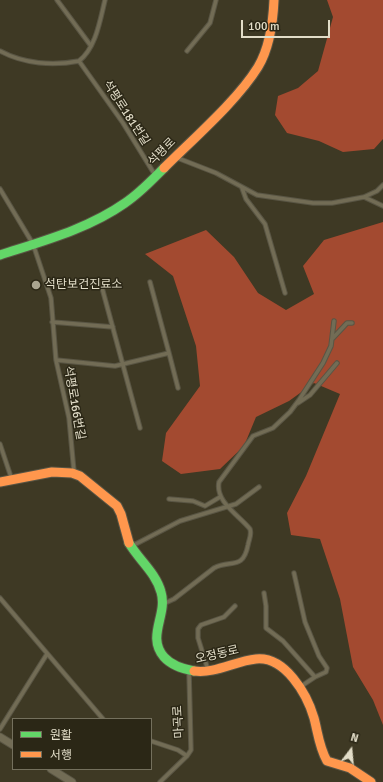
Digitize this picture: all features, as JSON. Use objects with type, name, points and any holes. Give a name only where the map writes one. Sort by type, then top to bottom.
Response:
[{"type":"street","name":"석평로","points":[[0,255],[64,235],[111,213],[129,202],[236,95],[258,67],[264,56],[272,29],[274,0]]},
{"type":"street","name":"오정동로","points":[[0,482],[12,481],[54,472],[74,474],[85,480],[116,506],[126,527],[131,546],[157,580],[161,591],[162,604],[156,625],[157,645],[165,658],[172,664],[189,672],[199,673],[250,660],[272,660],[282,667],[299,688],[312,711],[319,744],[328,760],[350,768],[371,782]]},
{"type":"street","points":[[0,737],[12,744]]},
{"type":"street","points":[[53,770],[72,782]]},
{"type":"lane","points":[[57,0],[91,46]]},
{"type":"lane","points":[[0,51],[15,58],[46,64],[79,61],[84,57],[91,46],[105,0]]},
{"type":"lane","points":[[187,51],[210,23],[216,0]]},
{"type":"lane","name":"석평로181번길","points":[[79,61],[123,123],[155,176]]},
{"type":"lane","points":[[174,156],[216,173],[257,195],[313,203],[332,203],[364,197],[377,191],[383,185]]},
{"type":"lane","points":[[242,188],[246,198],[265,224],[284,293]]},
{"type":"lane","name":"석평로166번길","points":[[0,189],[33,244],[51,298],[56,360],[69,418],[74,474]]},
{"type":"lane","points":[[364,197],[383,206]]},
{"type":"lane","points":[[150,282],[178,388]]},
{"type":"lane","points":[[101,284],[140,428]]},
{"type":"lane","points":[[333,339],[334,321]]},
{"type":"lane","points":[[52,322],[113,327]]},
{"type":"lane","points":[[162,604],[174,599],[214,568],[237,562],[244,557],[248,546],[250,529],[220,497],[218,488],[219,482],[248,441],[257,433],[273,428],[297,403],[323,363],[333,339],[347,323],[352,324]]},
{"type":"lane","name":"석평로166번길","points":[[56,360],[116,366],[169,353]]},
{"type":"lane","points":[[297,403],[310,395],[337,363]]},
{"type":"lane","points":[[0,444],[12,481]]},
{"type":"lane","points":[[131,546],[180,521],[236,504],[259,487]]},
{"type":"lane","points":[[169,499],[192,500],[205,506],[220,497]]},
{"type":"lane","points":[[294,573],[305,622],[319,656],[327,668],[326,672],[315,677],[299,688]]},
{"type":"lane","points":[[264,593],[266,606],[266,628],[283,641],[315,677]]},
{"type":"lane","points":[[0,598],[102,718]]},
{"type":"lane","points":[[208,671],[198,638],[198,629],[201,625],[224,618],[235,606]]},
{"type":"lane","points":[[0,729],[47,654]]},
{"type":"lane","name":"마곡로","points":[[160,782],[187,756],[191,745],[189,672]]},
{"type":"lane","points":[[152,741],[178,750],[187,756]]},
{"type":"shaded area","points":[[327,0],[383,0],[383,139],[374,149],[343,152],[319,141],[287,133],[275,115],[278,96],[298,88],[318,71],[333,17]]},
{"type":"shaded area","points":[[383,222],[383,725],[373,700],[353,667],[340,599],[320,539],[291,535],[287,513],[306,476],[340,394],[314,383],[289,401],[256,417],[244,446],[220,469],[181,474],[162,461],[166,433],[200,386],[196,346],[173,276],[145,254],[206,230],[234,257],[258,293],[286,310],[314,294],[303,266],[324,240]]},
{"type":"traffic: fast","points":[[0,255],[65,234],[96,220],[130,199],[164,168]]},
{"type":"traffic: fast","points":[[129,543],[159,585],[161,592],[162,609],[157,633],[159,649],[164,657],[174,665],[194,671]]},
{"type":"traffic: slow","points":[[164,168],[227,106],[239,93],[258,67],[270,35],[274,0]]},
{"type":"traffic: slow","points":[[0,482],[52,472],[72,473],[80,476],[117,506],[121,514],[129,543]]},
{"type":"traffic: slow","points":[[194,671],[210,671],[256,659],[267,660],[276,664],[293,678],[306,698],[311,708],[320,745],[327,761],[350,768],[371,782]]},
{"type":"place","name":"석탄보건진료소","points":[[36,285]]}]
